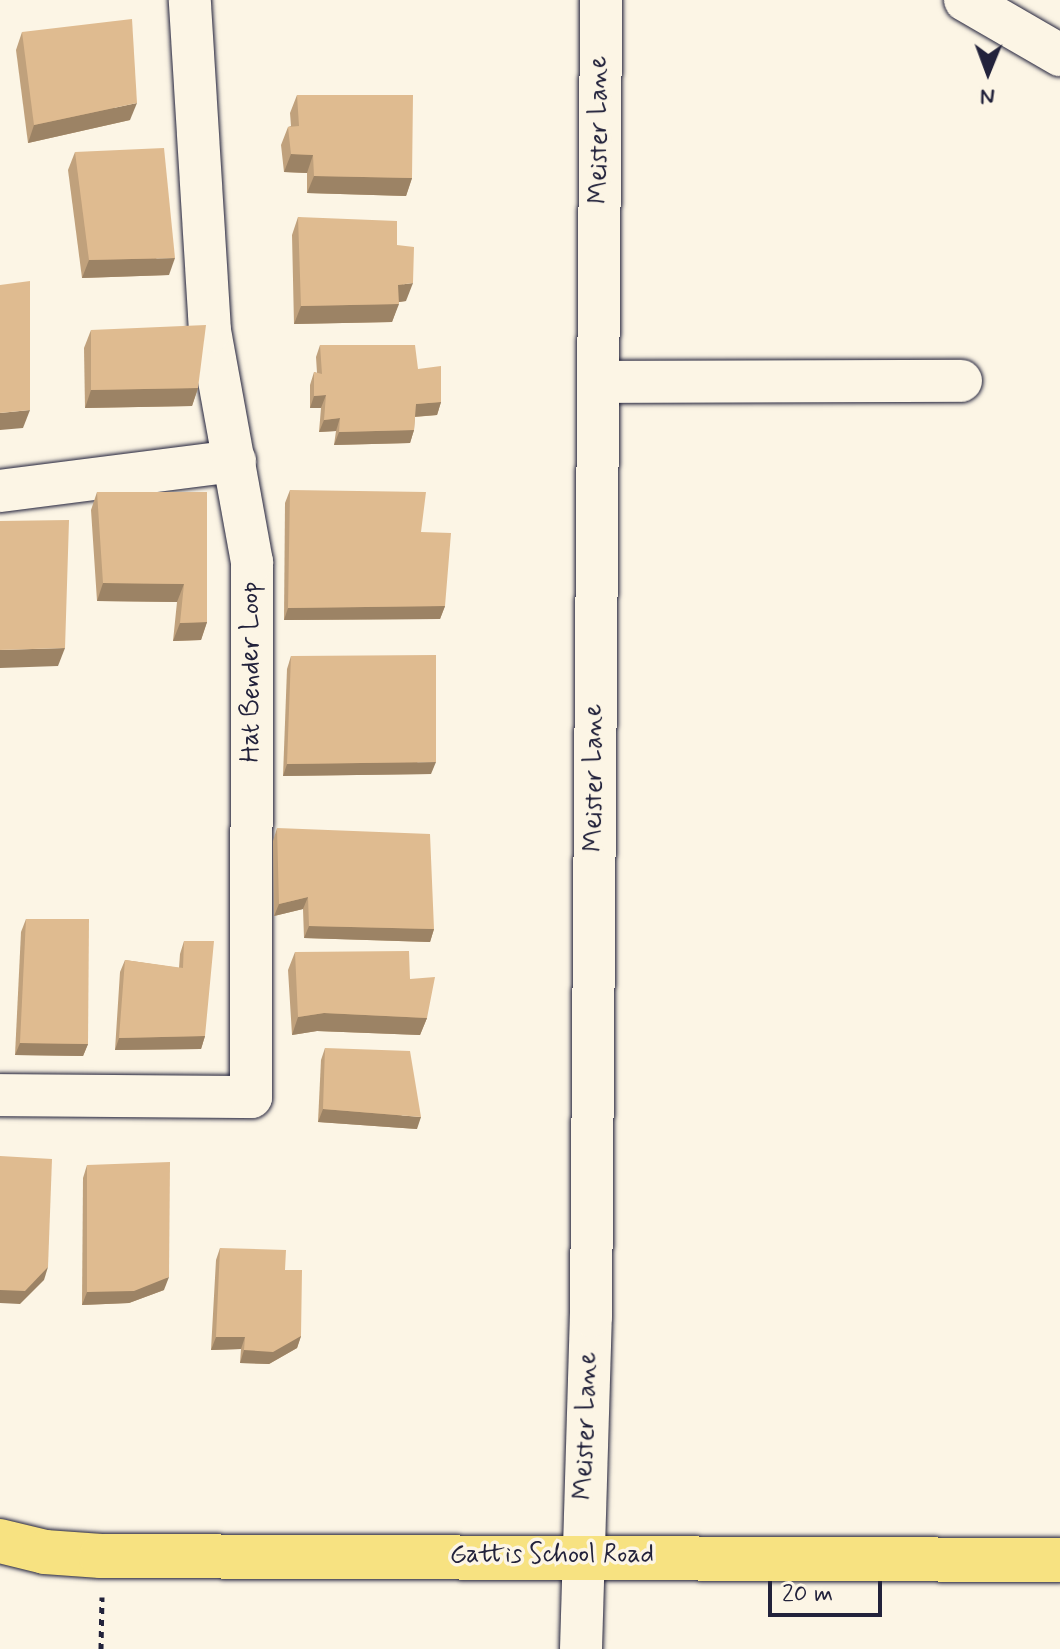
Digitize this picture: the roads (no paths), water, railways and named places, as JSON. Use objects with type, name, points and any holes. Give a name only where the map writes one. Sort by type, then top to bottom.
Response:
[{"type":"main road","name":"Gattis School Road","points":[[0,1541],[45,1552],[101,1556],[1060,1560]]},
{"type":"main road","name":"Gattis School Road","points":[[0,1563],[45,1552]]},
{"type":"street","name":"Hat Bender Loop","points":[[0,1095],[251,1097],[252,562],[210,331],[190,0]]},
{"type":"street","name":"Meister Lane","points":[[581,1649],[591,1316],[601,0]]},
{"type":"street","points":[[965,0],[1060,55]]},
{"type":"street","points":[[598,382],[961,381]]},
{"type":"street","points":[[0,491],[235,461]]}]
